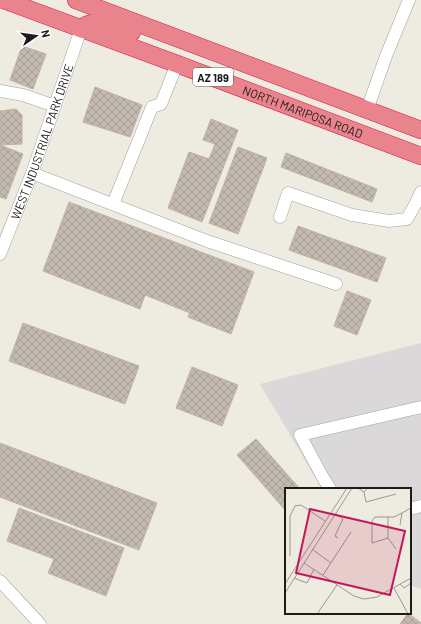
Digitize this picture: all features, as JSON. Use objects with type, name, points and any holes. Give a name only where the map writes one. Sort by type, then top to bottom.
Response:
[{"type":"highway","name":"NORTH MARIPOSA ROAD","points":[[4,0],[421,156]]},
{"type":"highway","points":[[39,0],[69,13],[79,20],[81,29]]},
{"type":"highway","name":"NORTH MARIPOSA ROAD","points":[[76,0],[421,130]]},
{"type":"highway","points":[[81,29],[88,23],[110,26],[183,46],[275,75]]},
{"type":"street","points":[[367,110],[386,56],[409,0]]},
{"type":"street","name":"WEST INDUSTRIAL PARK DRIVE","points":[[0,254],[32,172],[81,29]]},
{"type":"street","points":[[113,204],[152,107],[161,104],[177,64]]},
{"type":"street","points":[[0,91],[23,95],[55,106]]},
{"type":"street","points":[[32,172],[207,241],[336,284]]},
{"type":"street","points":[[280,217],[288,193],[352,215],[389,221],[407,219],[421,192]]},
{"type":"street","points":[[329,488],[300,435],[421,407]]},
{"type":"street","points":[[411,509],[421,506]]},
{"type":"street","points":[[0,581],[40,624]]},
{"type":"shaded area","points":[[421,343],[421,589],[411,585],[411,488],[321,488],[260,384]]},
{"type":"building","points":[[22,46],[46,54],[33,89],[10,80]]},
{"type":"building","points":[[95,87],[142,105],[130,137],[83,122]]},
{"type":"building","points":[[16,109],[22,115],[22,144],[0,145],[0,111]]},
{"type":"building","points":[[211,119],[238,130],[202,222],[168,208],[189,152],[209,159],[215,144],[203,140]]},
{"type":"building","points":[[0,145],[23,154],[6,199],[0,197]]},
{"type":"building","points":[[238,147],[267,158],[238,234],[209,223]]},
{"type":"building","points":[[286,153],[377,189],[372,202],[281,167]]},
{"type":"building","points":[[69,202],[254,272],[231,334],[188,317],[190,313],[145,295],[140,309],[43,271]]},
{"type":"building","points":[[298,226],[386,258],[377,282],[289,250]]},
{"type":"building","points":[[347,291],[371,300],[357,335],[334,326]]},
{"type":"building","points":[[23,323],[139,366],[125,404],[9,361]]},
{"type":"building","points":[[192,367],[238,385],[222,426],[176,408]]},
{"type":"building","points":[[256,439],[299,488],[285,488],[285,510],[237,455]]},
{"type":"building","points":[[0,443],[157,503],[139,550],[0,497]]},
{"type":"building","points":[[19,508],[124,548],[106,596],[48,573],[54,559],[7,541]]},
{"type":"building","points":[[407,614],[421,623],[421,624],[400,624]]}]
